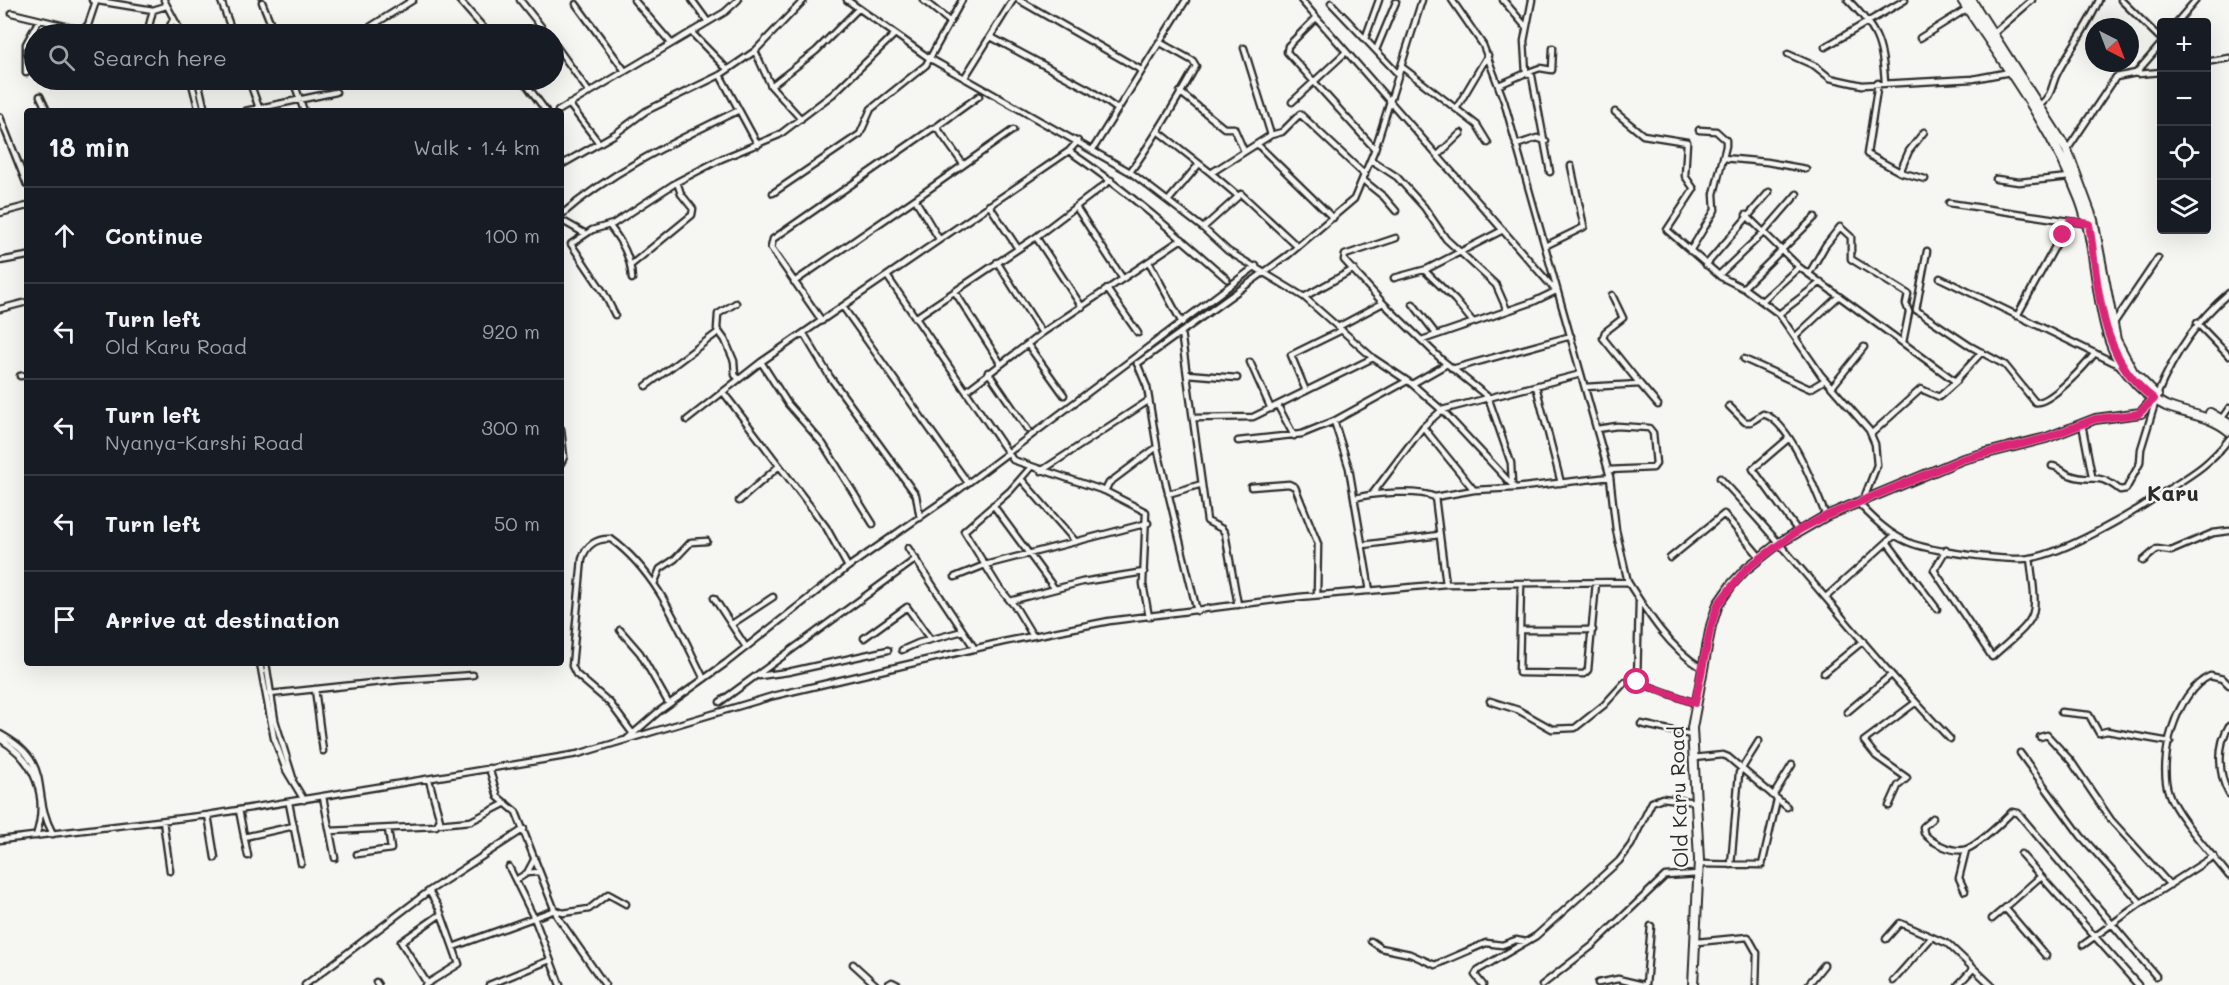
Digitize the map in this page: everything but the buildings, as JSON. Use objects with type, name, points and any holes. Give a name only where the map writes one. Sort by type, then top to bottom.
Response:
[{"type":"main road","points":[[1962,0],[1969,4],[1993,34],[2067,150],[2094,220],[2116,340],[2127,364],[2156,398],[2222,418],[2229,424]]},
{"type":"main road","points":[[1969,4],[2010,72],[2037,106],[2070,177],[2089,224],[2108,334],[2121,366],[2156,398],[2178,410],[2210,418],[2229,431]]},
{"type":"main road","name":"Old Karu Road","points":[[1693,985],[1699,874],[1692,735],[1695,703],[1713,617],[1718,604],[1732,584],[1760,557],[1779,543],[1826,516],[1963,459],[2046,438],[2082,424],[2120,414],[2141,413],[2156,398]]},
{"type":"street","points":[[87,24],[94,0],[153,9],[166,6]]},
{"type":"street","points":[[164,0],[176,24]]},
{"type":"street","points":[[375,24],[413,0]]},
{"type":"street","points":[[459,0],[480,24]]},
{"type":"street","points":[[520,0],[539,24]]},
{"type":"street","points":[[634,0],[671,43]]},
{"type":"street","points":[[692,0],[708,22]]},
{"type":"street","points":[[563,108],[725,12],[738,0]]},
{"type":"street","points":[[564,163],[646,111],[720,75],[755,51],[804,0]]},
{"type":"street","points":[[848,0],[929,58],[1130,172],[1203,228],[1228,251],[1304,297],[1372,358],[1410,382],[1442,410],[1514,486]]},
{"type":"street","points":[[924,0],[949,21]]},
{"type":"street","points":[[773,193],[860,134],[871,109],[926,65],[962,0]]},
{"type":"street","points":[[965,77],[1013,0]]},
{"type":"street","points":[[1019,0],[1141,70]]},
{"type":"street","points":[[1093,149],[1186,0]]},
{"type":"street","points":[[1301,0],[1556,291]]},
{"type":"street","points":[[1365,39],[1379,0]]},
{"type":"street","points":[[626,741],[669,704],[848,567],[920,518],[1135,358],[1298,247],[1354,199],[1371,160],[1422,0]]},
{"type":"street","points":[[1452,0],[1488,55],[1499,85],[1610,477],[1616,530],[1628,582],[1639,600],[1680,651],[1702,668]]},
{"type":"street","points":[[1503,0],[1526,27]]},
{"type":"street","points":[[1508,6],[1510,0]]},
{"type":"street","points":[[1533,0],[1523,47],[1526,73],[1533,79],[1550,172]]},
{"type":"street","points":[[1848,0],[1870,22],[1882,50],[1885,83]]},
{"type":"street","points":[[1993,34],[2032,0]]},
{"type":"street","points":[[2037,106],[2051,94],[2058,72],[2088,24],[2099,0]]},
{"type":"street","points":[[2121,0],[2157,37]]},
{"type":"street","points":[[2180,18],[2196,0]]},
{"type":"street","points":[[221,1],[229,24]]},
{"type":"street","points":[[1331,1],[1399,75]]},
{"type":"street","points":[[1825,47],[1870,22],[1901,1]]},
{"type":"street","points":[[262,2],[271,24]]},
{"type":"street","points":[[1376,51],[1396,2]]},
{"type":"street","points":[[576,4],[625,71]]},
{"type":"street","points":[[1920,38],[1969,4]]},
{"type":"street","points":[[149,24],[153,9]]},
{"type":"street","points":[[771,86],[816,51],[858,9]]},
{"type":"street","points":[[12,13],[56,24]]},
{"type":"street","points":[[1316,18],[1286,49],[1313,82],[1375,148]]},
{"type":"street","points":[[37,24],[39,20]]},
{"type":"street","points":[[171,24],[173,20]]},
{"type":"street","points":[[691,32],[727,69]]},
{"type":"street","points":[[615,315],[604,293],[571,244],[584,233],[609,225],[677,182],[721,159],[779,135],[833,94],[896,34]]},
{"type":"street","points":[[991,37],[1090,90],[1117,109]]},
{"type":"street","points":[[1130,172],[1159,132],[1196,66],[1193,61],[1159,42]]},
{"type":"street","points":[[1244,48],[1271,135]]},
{"type":"street","points":[[1499,85],[1540,68],[1552,70],[1553,48]]},
{"type":"street","points":[[2136,74],[2157,48]]},
{"type":"street","points":[[755,51],[771,86],[801,119]]},
{"type":"street","points":[[1292,102],[1346,52]]},
{"type":"street","points":[[1788,54],[1842,82],[1885,83],[1973,79],[2010,72]]},
{"type":"street","points":[[1456,109],[1488,55]]},
{"type":"street","points":[[564,57],[589,92]]},
{"type":"street","points":[[2211,61],[2229,58]]},
{"type":"street","points":[[1402,67],[1477,125],[1488,143]]},
{"type":"street","points":[[2067,150],[2116,77],[2157,72]]},
{"type":"street","points":[[720,75],[758,145]]},
{"type":"street","points":[[1878,83],[1868,154],[1900,172],[1924,179]]},
{"type":"street","points":[[194,90],[198,108]]},
{"type":"street","points":[[200,90],[204,108]]},
{"type":"street","points":[[253,90],[259,108],[336,92]]},
{"type":"street","points":[[297,90],[303,108]]},
{"type":"street","points":[[530,90],[544,108]]},
{"type":"street","points":[[1180,92],[1224,128],[1233,127],[1244,151]]},
{"type":"street","points":[[40,96],[46,108]]},
{"type":"street","points":[[822,321],[771,248],[773,239],[980,96]]},
{"type":"street","points":[[569,104],[598,143]]},
{"type":"street","points":[[564,213],[584,196],[649,156],[739,111]]},
{"type":"street","points":[[1615,112],[1643,135],[1687,142],[1685,176],[1694,189],[1667,230],[1719,275],[1743,288],[1779,314],[1825,380],[1871,434],[1877,465],[1861,502],[1895,535],[1910,543],[1946,550],[2030,558],[2056,550],[2136,510],[2204,467],[2229,439]]},
{"type":"street","points":[[1211,173],[1271,135],[1282,132],[1300,114],[1396,211]]},
{"type":"street","points":[[0,117],[24,177]]},
{"type":"street","points":[[936,127],[963,164]]},
{"type":"street","points":[[1690,251],[1715,210],[1714,194],[1726,140],[1721,134],[1710,129],[1699,130]]},
{"type":"street","points":[[794,282],[1013,130]]},
{"type":"street","points":[[1159,132],[1237,195],[1244,195],[1298,247]]},
{"type":"street","points":[[1900,172],[1909,151],[1924,132]]},
{"type":"street","points":[[1438,155],[1461,133]]},
{"type":"street","points":[[1516,144],[1537,138],[1546,141]]},
{"type":"street","points":[[687,420],[761,362],[1069,151],[1078,141]]},
{"type":"street","points":[[1257,144],[1333,218]]},
{"type":"street","points":[[1069,151],[1111,180],[1182,238],[1227,279]]},
{"type":"street","points":[[1723,158],[1767,162],[1806,169]]},
{"type":"street","points":[[1371,160],[1396,177],[1460,254],[1496,285],[1508,310]]},
{"type":"street","points":[[1168,201],[1199,164]]},
{"type":"street","points":[[1545,246],[1584,227],[1571,166]]},
{"type":"street","points":[[1996,179],[2019,182],[2070,177]]},
{"type":"street","points":[[915,318],[1017,247],[1036,237],[1111,180]]},
{"type":"street","points":[[631,265],[692,215],[693,209],[681,194],[677,182]]},
{"type":"street","points":[[1706,265],[1746,215],[1769,192]]},
{"type":"street","points":[[1719,275],[1764,232],[1797,194]]},
{"type":"street","points":[[1203,228],[1237,195]]},
{"type":"street","points":[[915,199],[939,239]]},
{"type":"street","points":[[1949,203],[2089,224]]},
{"type":"street","points":[[989,206],[1017,247]]},
{"type":"street","points":[[0,213],[24,207]]},
{"type":"street","points":[[1076,207],[1123,279]]},
{"type":"street","points":[[1746,215],[1799,267],[1957,381]]},
{"type":"street","points":[[1743,288],[1815,217]]},
{"type":"street","points":[[2017,316],[2070,221]]},
{"type":"street","points":[[564,222],[584,233]]},
{"type":"street","points":[[609,225],[623,243],[631,265],[632,279]]},
{"type":"street","points":[[1809,274],[1825,246],[1840,227],[1851,237],[1851,259],[1908,293],[1906,304],[1909,312],[1903,342]]},
{"type":"street","points":[[1394,278],[1424,270],[1460,254],[1503,230]]},
{"type":"street","points":[[1036,237],[1082,307]]},
{"type":"street","points":[[966,391],[1042,333],[1182,238]]},
{"type":"street","points":[[1396,238],[1345,255],[1344,260],[1383,303],[1452,369],[1488,397],[1511,463],[1514,486]]},
{"type":"street","points":[[1927,251],[1916,310],[2009,369],[2028,395],[2038,403],[2073,378],[2095,353]]},
{"type":"street","points":[[0,261],[24,257]]},
{"type":"street","points":[[2113,324],[2158,258]]},
{"type":"street","points":[[997,262],[1042,333]]},
{"type":"street","points":[[1149,262],[1182,327],[1207,521],[1225,533],[1238,605]]},
{"type":"street","points":[[1137,364],[1256,266]]},
{"type":"street","points":[[1762,301],[1799,267]]},
{"type":"street","points":[[1304,297],[1354,269]]},
{"type":"street","points":[[1424,270],[1455,300],[1473,322]]},
{"type":"street","points":[[887,276],[1014,461],[1105,491],[1146,512],[1148,523],[1143,584],[1149,617]]},
{"type":"street","points":[[1940,278],[2121,366]]},
{"type":"street","points":[[1779,314],[1821,282]]},
{"type":"street","points":[[1107,289],[1138,333]]},
{"type":"street","points":[[1422,340],[1533,302],[1556,291]]},
{"type":"street","points":[[955,292],[1001,364]]},
{"type":"street","points":[[2052,466],[2073,476],[2092,476],[2110,481],[2120,490],[2128,488],[2140,463],[2141,448],[2156,398],[2168,371],[2197,323],[2229,293]]},
{"type":"street","points":[[1612,295],[1623,318],[1605,332],[1603,338],[1658,405]]},
{"type":"street","points":[[1796,336],[1839,296]]},
{"type":"street","points":[[0,309],[24,303]]},
{"type":"street","points":[[717,333],[718,314],[736,303]]},
{"type":"street","points":[[1305,391],[1291,355],[1383,303]]},
{"type":"street","points":[[1413,304],[1436,334]]},
{"type":"street","points":[[843,307],[968,483]]},
{"type":"street","points":[[2197,323],[2229,356]]},
{"type":"street","points":[[717,333],[725,340],[734,361],[735,375],[739,379]]},
{"type":"street","points":[[646,386],[717,333]]},
{"type":"street","points":[[804,334],[830,377],[916,495],[920,518]]},
{"type":"street","points":[[1452,369],[1571,336]]},
{"type":"street","points":[[1028,345],[1064,395]]},
{"type":"street","points":[[1832,387],[1863,346]]},
{"type":"street","points":[[1871,434],[1921,389],[1939,397],[1957,381],[1982,352]]},
{"type":"street","points":[[1135,358],[1147,387],[1157,447],[1197,611]]},
{"type":"street","points":[[1194,418],[1250,418],[1271,410],[1372,358]]},
{"type":"street","points":[[1744,359],[1810,389],[1825,380]]},
{"type":"street","points":[[761,362],[788,404],[823,444],[873,524]]},
{"type":"street","points":[[1250,362],[1271,410]]},
{"type":"street","points":[[1238,441],[1294,436],[1334,421],[1447,364]]},
{"type":"street","points":[[988,372],[1028,430]]},
{"type":"street","points":[[1187,374],[1237,378]]},
{"type":"street","points":[[1373,493],[1423,427],[1442,410],[1581,374]]},
{"type":"street","points":[[20,376],[24,375]]},
{"type":"street","points":[[1585,387],[1640,384]]},
{"type":"street","points":[[1536,386],[1561,483]]},
{"type":"street","points":[[723,392],[826,527],[848,567]]},
{"type":"street","points":[[1041,471],[1148,401]]},
{"type":"street","points":[[1278,406],[1294,436]]},
{"type":"street","points":[[1729,406],[1745,422],[1751,422],[1763,414],[1769,416],[1809,468],[1826,516]]},
{"type":"street","points":[[2222,418],[2229,408]]},
{"type":"street","points":[[1334,421],[1349,468],[1370,591]]},
{"type":"street","points":[[2082,424],[2092,476]]},
{"type":"street","points":[[1597,429],[1617,426],[1650,428],[1653,433],[1656,464],[1653,468],[1608,470]]},
{"type":"street","points":[[1423,427],[1474,490]]},
{"type":"street","points":[[1788,439],[1753,470],[1798,531]]},
{"type":"street","points":[[1105,491],[1112,481],[1157,447]]},
{"type":"street","points":[[739,501],[779,466]]},
{"type":"street","points":[[1031,468],[964,531],[1033,636]]},
{"type":"street","points":[[1355,498],[1373,493],[1381,496],[1421,493],[1435,497],[1438,494],[1610,477]]},
{"type":"street","points":[[1720,478],[1826,597],[1915,703],[1950,739]]},
{"type":"street","points":[[1021,479],[1076,542]]},
{"type":"street","points":[[1168,494],[1202,484]]},
{"type":"street","points":[[1251,487],[1289,484],[1295,487],[1318,544],[1317,595]]},
{"type":"street","points":[[1435,497],[1446,584]]},
{"type":"street","points":[[993,505],[1055,589]]},
{"type":"street","points":[[1670,558],[1724,514],[1760,557]]},
{"type":"street","points":[[955,577],[986,565],[1148,523]]},
{"type":"street","points":[[2143,561],[2157,549],[2171,551],[2213,533],[2229,531]]},
{"type":"street","points":[[1363,545],[1439,535]]},
{"type":"street","points":[[1826,597],[1895,535]]},
{"type":"street","points":[[633,734],[610,703],[576,674],[572,666],[584,553],[593,543],[602,539],[611,539],[638,564],[654,584],[687,641],[704,679]]},
{"type":"street","points":[[654,584],[660,569],[675,560],[691,542],[706,541]]},
{"type":"street","points":[[1887,542],[1937,609]]},
{"type":"street","points":[[908,548],[975,650]]},
{"type":"street","points":[[1946,550],[1934,570],[1992,657],[2029,624],[2035,612],[2030,558]]},
{"type":"street","points":[[720,702],[916,559]]},
{"type":"street","points":[[1010,601],[1055,589],[1144,572]]},
{"type":"street","points":[[0,840],[163,821],[289,803],[578,754],[773,696],[1108,621],[1317,595],[1446,584],[1628,582]]},
{"type":"street","points":[[1521,584],[1519,673],[1584,674],[1588,670],[1596,583]]},
{"type":"street","points":[[732,624],[772,597]]},
{"type":"street","points":[[714,598],[746,647]]},
{"type":"street","points":[[1637,682],[1639,600]]},
{"type":"street","points":[[864,638],[907,607],[930,639]]},
{"type":"street","points":[[620,630],[640,653],[669,704]]},
{"type":"street","points":[[1520,630],[1593,630]]},
{"type":"street","points":[[902,650],[930,639],[963,631]]},
{"type":"street","points":[[1824,673],[1863,641]]},
{"type":"street","points":[[756,676],[788,672],[888,650]]},
{"type":"street","points":[[261,666],[274,738],[286,770],[293,778]]},
{"type":"street","points":[[266,666],[277,728],[293,778],[304,800]]},
{"type":"street","points":[[270,694],[400,680],[473,675]]},
{"type":"street","points":[[1847,712],[1891,675]]},
{"type":"street","points":[[2229,685],[2223,679],[2211,676],[2182,700],[2170,742],[2166,774],[2169,794],[2229,876]]},
{"type":"street","points":[[1490,701],[1518,710],[1552,729],[1575,728],[1604,705],[1625,682],[1637,682],[1695,703]]},
{"type":"street","points":[[315,689],[324,751]]},
{"type":"street","points":[[1889,806],[1898,786],[1907,778],[1876,756],[1864,741],[1915,703]]},
{"type":"street","points":[[2061,712],[2089,715],[2099,733],[2107,731],[2170,742]]},
{"type":"street","points":[[1641,724],[1692,735]]},
{"type":"street","points":[[2229,726],[2222,740],[2221,767],[2222,781],[2229,794]]},
{"type":"street","points":[[2040,737],[2047,735],[2065,754],[2111,820],[2170,885]]},
{"type":"street","points":[[1,737],[20,749],[35,765],[45,818],[53,834]]},
{"type":"street","points":[[1731,865],[1737,778],[1759,741]]},
{"type":"street","points":[[2020,753],[2081,836],[2141,903]]},
{"type":"street","points":[[1693,758],[1723,755],[1742,768],[1787,807]]},
{"type":"street","points":[[1699,864],[1762,865],[1775,798],[1792,765]]},
{"type":"street","points":[[489,768],[498,797],[514,808],[524,829],[555,910],[605,985]]},
{"type":"street","points":[[36,836],[40,818],[37,776]]},
{"type":"street","points":[[429,780],[440,820],[438,824]]},
{"type":"street","points":[[323,797],[335,858]]},
{"type":"street","points":[[1483,985],[1474,975],[1478,970],[1526,942],[1626,854],[1652,802],[1662,798],[1696,802]]},
{"type":"street","points":[[289,803],[301,863]]},
{"type":"street","points":[[330,831],[388,829],[471,821],[507,803]]},
{"type":"street","points":[[239,810],[248,856]]},
{"type":"street","points":[[1965,891],[1959,878],[1966,850],[2014,811],[2114,922],[2156,976]]},
{"type":"street","points":[[208,815],[214,858]]},
{"type":"street","points":[[1933,818],[1923,828],[1927,837],[1940,844],[1966,850]]},
{"type":"street","points":[[163,821],[170,871]]},
{"type":"street","points":[[244,837],[294,826]]},
{"type":"street","points":[[357,854],[391,849],[388,829]]},
{"type":"street","points":[[305,985],[429,891],[524,829]]},
{"type":"street","points":[[2021,854],[2138,985]]},
{"type":"street","points":[[2083,945],[2141,903],[2214,856]]},
{"type":"street","points":[[527,873],[535,858]]},
{"type":"street","points":[[509,867],[534,918],[560,985]]},
{"type":"street","points":[[516,880],[527,873],[539,872]]},
{"type":"street","points":[[1542,985],[1592,946],[1665,876],[1699,874]]},
{"type":"street","points":[[1992,919],[2040,877]]},
{"type":"street","points":[[429,891],[441,914],[459,964],[426,984],[401,942],[441,914]]},
{"type":"street","points":[[453,947],[555,910],[563,912],[589,909],[608,894],[626,904]]},
{"type":"street","points":[[2005,908],[2046,956]]},
{"type":"street","points":[[1886,939],[1900,923],[1948,944],[1991,985]]},
{"type":"street","points":[[1598,983],[1618,979],[1645,985],[1651,926]]},
{"type":"street","points":[[1696,942],[1748,937],[1757,953],[1756,985]]},
{"type":"street","points":[[1893,981],[1932,937]]},
{"type":"street","points":[[1371,941],[1381,948],[1410,954],[1435,965],[1486,943],[1502,945],[1516,940],[1526,942]]},
{"type":"street","points":[[489,985],[550,960]]},
{"type":"street","points":[[853,964],[876,985]]},
{"type":"street","points":[[1808,985],[1824,964]]},
{"type":"street","points":[[1958,985],[1973,969]]},
{"type":"street","points":[[887,985],[892,982],[898,985]]},
{"type":"district","name":"Karu","points":[[2173,493]]},
{"type":"route","points":[[1637,682],[1641,686],[1695,703],[1711,626],[1718,604],[1746,569],[1799,530],[1826,516],[1963,459],[2046,438],[2095,419],[2120,414],[2138,414],[2143,411],[2154,399],[2128,375],[2111,346],[2104,319],[2089,224],[2070,221],[2063,235]]}]
